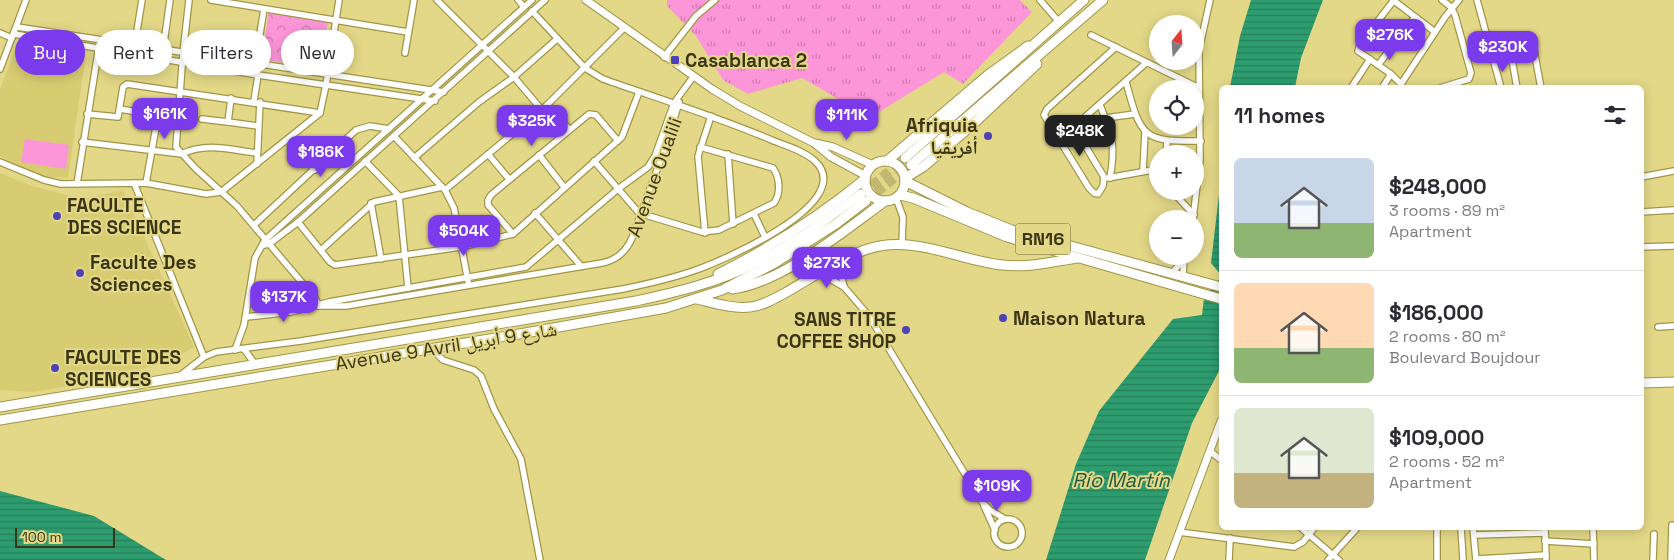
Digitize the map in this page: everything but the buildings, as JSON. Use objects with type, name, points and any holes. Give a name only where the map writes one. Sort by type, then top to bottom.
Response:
[{"type":"main road","points":[[905,158],[1084,0]]},
{"type":"main road","points":[[911,165],[1103,0]]},
{"type":"main road","points":[[702,284],[793,231],[833,205],[865,178],[873,165],[887,161],[1004,61],[1039,40]]},
{"type":"main road","points":[[722,290],[747,286],[779,272],[818,249],[885,201],[898,196],[905,179],[922,167],[1000,100],[1024,78],[1049,48]]},
{"type":"main road","name":"RN16","points":[[887,161],[900,167],[905,179],[967,212],[1012,230],[1122,262],[1172,273],[1219,286]]},
{"type":"main road","points":[[865,178],[869,193],[877,199],[885,201]]},
{"type":"main road","name":"RN16","points":[[898,196],[913,198],[1007,237],[1219,298]]},
{"type":"main road","name":"Avenue 9 Avril شارع 9 أبريل","points":[[0,407],[636,301],[702,284],[745,268],[773,254],[864,197],[803,247],[722,290],[697,299],[642,313],[0,420]]},
{"type":"main road","points":[[697,299],[736,307],[755,306],[772,300],[843,261],[876,246],[902,243],[1002,265],[1024,266],[1077,258]]},
{"type":"main road","points":[[1644,383],[1674,382]]},
{"type":"street","points":[[0,69],[26,0]]},
{"type":"street","points":[[137,30],[142,0]]},
{"type":"street","points":[[166,30],[170,0]]},
{"type":"street","points":[[186,30],[189,0]]},
{"type":"street","points":[[211,0],[408,32]]},
{"type":"street","points":[[335,30],[339,0]]},
{"type":"street","points":[[405,53],[414,0]]},
{"type":"street","points":[[437,0],[514,77],[541,109]]},
{"type":"street","points":[[518,0],[524,7]]},
{"type":"street","points":[[235,350],[246,317],[255,258],[266,243],[480,45],[532,0]]},
{"type":"street","points":[[266,243],[298,222],[546,0]]},
{"type":"street","points":[[586,0],[693,77],[740,106],[814,143],[831,157],[865,178]]},
{"type":"street","points":[[664,57],[696,16],[715,0]]},
{"type":"street","points":[[1040,0],[1059,22]]},
{"type":"street","points":[[1199,80],[1199,50],[1210,0]]},
{"type":"street","points":[[1401,85],[1391,74],[1359,52],[1358,46],[1394,0],[1435,32]]},
{"type":"street","points":[[1442,0],[1451,7],[1471,76],[1469,79],[1450,85]]},
{"type":"street","points":[[1403,85],[1451,7],[1459,0]]},
{"type":"street","points":[[1477,0],[1500,85]]},
{"type":"street","points":[[261,30],[264,9]]},
{"type":"street","points":[[180,377],[204,357],[235,350],[643,285],[704,267],[765,237],[794,220],[814,202],[821,191],[823,178],[821,170],[815,161],[798,150],[711,116],[603,79],[585,68],[532,12]]},
{"type":"street","points":[[1378,65],[1415,17]]},
{"type":"street","points":[[17,27],[95,40]]},
{"type":"street","points":[[321,250],[372,203],[399,196],[444,189],[547,105],[624,28]]},
{"type":"street","points":[[0,34],[95,48]]},
{"type":"street","points":[[1091,35],[1182,80]]},
{"type":"street","points":[[414,158],[479,102],[514,77],[557,39]]},
{"type":"street","points":[[1100,105],[1114,152],[1107,178],[1100,192],[1094,194],[1045,118],[1044,112],[1116,48]]},
{"type":"street","points":[[1534,50],[1540,85]]},
{"type":"street","points":[[1511,54],[1516,85]]},
{"type":"street","points":[[1353,85],[1370,59]]},
{"type":"street","points":[[1059,140],[1146,63]]},
{"type":"street","points":[[77,184],[95,66]]},
{"type":"street","points":[[1384,85],[1391,74]]},
{"type":"street","points":[[183,75],[176,144],[182,154],[232,201],[254,225],[266,243],[315,298],[319,306]]},
{"type":"street","points":[[257,164],[258,75],[435,101]]},
{"type":"street","points":[[0,162],[44,180],[77,184],[146,183],[206,194],[221,192],[320,113],[328,75],[444,92]]},
{"type":"street","name":"Avenue Oualili","points":[[319,306],[329,302],[408,288],[469,282],[612,260],[622,253],[632,238],[639,213],[655,174],[678,97],[693,77]]},
{"type":"street","points":[[1126,82],[1135,114],[1145,132],[1151,137],[1167,142],[1200,141]]},
{"type":"street","points":[[87,114],[118,117],[123,87],[127,84],[231,98],[320,113]]},
{"type":"street","points":[[298,222],[335,265],[462,247],[513,234],[625,134],[639,92]]},
{"type":"street","points":[[228,122],[231,98]]},
{"type":"street","name":"Avenue Oualili","points":[[648,167],[655,156],[677,104]]},
{"type":"street","points":[[547,105],[569,129]]},
{"type":"street","points":[[120,109],[178,118]]},
{"type":"street","points":[[513,234],[487,202],[491,195],[509,179],[589,114],[596,115],[618,141]]},
{"type":"street","points":[[1105,118],[1135,114]]},
{"type":"street","points":[[146,183],[158,116]]},
{"type":"street","points":[[705,233],[698,164],[700,147],[711,116]]},
{"type":"street","points":[[202,119],[258,126]]},
{"type":"street","points":[[254,225],[356,130],[370,126],[389,129]]},
{"type":"street","points":[[1074,127],[1107,178]]},
{"type":"street","points":[[1143,171],[1145,132]]},
{"type":"street","points":[[1195,210],[1199,185],[1200,135]]},
{"type":"street","points":[[394,136],[444,189],[453,204],[469,282]]},
{"type":"street","points":[[289,139],[315,170]]},
{"type":"street","points":[[82,142],[182,154],[195,148],[205,147],[257,153]]},
{"type":"street","points":[[814,143],[833,147],[873,165]]},
{"type":"street","points":[[594,161],[639,213],[705,233],[715,232],[733,224],[770,207],[777,200],[778,184],[776,172],[773,168],[700,147]]},
{"type":"street","points":[[488,154],[509,179]]},
{"type":"street","points":[[728,154],[733,224]]},
{"type":"street","points":[[539,155],[564,187]]},
{"type":"street","points":[[365,161],[399,196],[408,288]]},
{"type":"street","points":[[534,273],[530,264],[618,189],[648,167],[655,174]]},
{"type":"street","points":[[1107,178],[1149,170]]},
{"type":"street","points":[[1644,176],[1674,171]]},
{"type":"street","points":[[134,183],[204,357]]},
{"type":"street","points":[[898,196],[903,217],[902,243]]},
{"type":"street","points":[[1180,200],[1188,210]]},
{"type":"street","points":[[372,203],[381,259]]},
{"type":"street","points":[[1644,212],[1674,210]]},
{"type":"street","points":[[535,213],[581,266]]},
{"type":"street","points":[[754,214],[765,237]]},
{"type":"street","points":[[1644,247],[1674,246]]},
{"type":"street","points":[[843,261],[841,274],[844,287]]},
{"type":"street","name":"Avenue Oualili","points":[[246,317],[319,306],[346,306],[469,282],[530,264]]},
{"type":"street","points":[[1172,273],[1178,265]]},
{"type":"street","points":[[1185,265],[1186,277]]},
{"type":"street","points":[[820,273],[844,287],[876,326],[982,502],[995,530],[996,539],[1002,545],[1011,546],[1018,542],[1022,534],[1020,526],[1014,520],[1005,520],[998,524],[995,530]]},
{"type":"street","points":[[1658,327],[1674,326]]},
{"type":"street","points":[[244,349],[255,364]]},
{"type":"street","points":[[432,349],[443,360],[474,370],[481,376],[491,404],[521,459],[540,560]]},
{"type":"street","points":[[1169,560],[1219,426]]},
{"type":"street","points":[[1210,450],[1219,458]]},
{"type":"street","points":[[982,502],[1005,520]]},
{"type":"street","points":[[1671,560],[1672,524]]},
{"type":"street","points":[[1304,530],[1339,560]]},
{"type":"street","points":[[1179,532],[1294,547],[1303,542],[1312,530]]},
{"type":"street","points":[[1328,560],[1355,530]]},
{"type":"street","points":[[1437,530],[1437,560]]},
{"type":"street","points":[[1461,530],[1463,560]]},
{"type":"street","points":[[1473,530],[1476,560],[1546,558],[1545,530],[1474,535]]},
{"type":"street","points":[[1593,530],[1594,560]]},
{"type":"street","points":[[1653,560],[1654,534]]},
{"type":"street","points":[[1229,560],[1230,538]]},
{"type":"street","points":[[1545,540],[1594,544]]},
{"type":"street","points":[[1462,553],[1475,552]]},
{"type":"shaded area","points":[[15,50],[15,75],[83,75],[68,178],[38,176],[0,156],[0,90]]},
{"type":"shaded area","name":"Faculte Des Sciences","points":[[0,173],[32,186],[81,199],[123,190],[194,347],[169,361],[104,380],[33,392],[0,390]]},
{"type":"green space","points":[[667,0],[1020,0],[1032,12],[963,84],[944,72],[861,123],[852,107],[802,78],[748,94],[723,80],[696,36],[667,6]]},
{"type":"green space","points":[[269,12],[328,21],[327,30],[281,30],[281,62],[271,61],[271,30],[266,30]]},
{"type":"green space","points":[[25,139],[69,145],[66,169],[21,162]]},
{"type":"water","points":[[1251,0],[1323,0],[1301,58],[1295,85],[1230,85],[1240,36]]},
{"type":"water","points":[[1219,195],[1219,273],[1211,263]]},
{"type":"water","name":"Río Martín","points":[[1219,279],[1219,371],[1192,423],[1145,560],[1046,560],[1076,464],[1099,411],[1173,319],[1202,315],[1204,298]]},
{"type":"water","points":[[0,491],[94,516],[166,560],[0,560]]},
{"type":"tunnel","points":[[861,194],[905,158]]},
{"type":"tunnel","points":[[866,201],[911,165]]},
{"type":"place","name":"Casablanca 2","points":[[675,60]]},
{"type":"place","name":"Afriquia أفريقيا","points":[[988,136]]},
{"type":"place","name":"FACULTE DES SCIENCE","points":[[57,216]]},
{"type":"place","name":"Faculte Des Sciences","points":[[80,273]]},
{"type":"place","name":"Maison Natura","points":[[1003,318]]},
{"type":"place","name":"SANS TITRE COFFEE SHOP","points":[[906,330]]},
{"type":"place","name":"FACULTE DES SCIENCES","points":[[55,368]]}]
